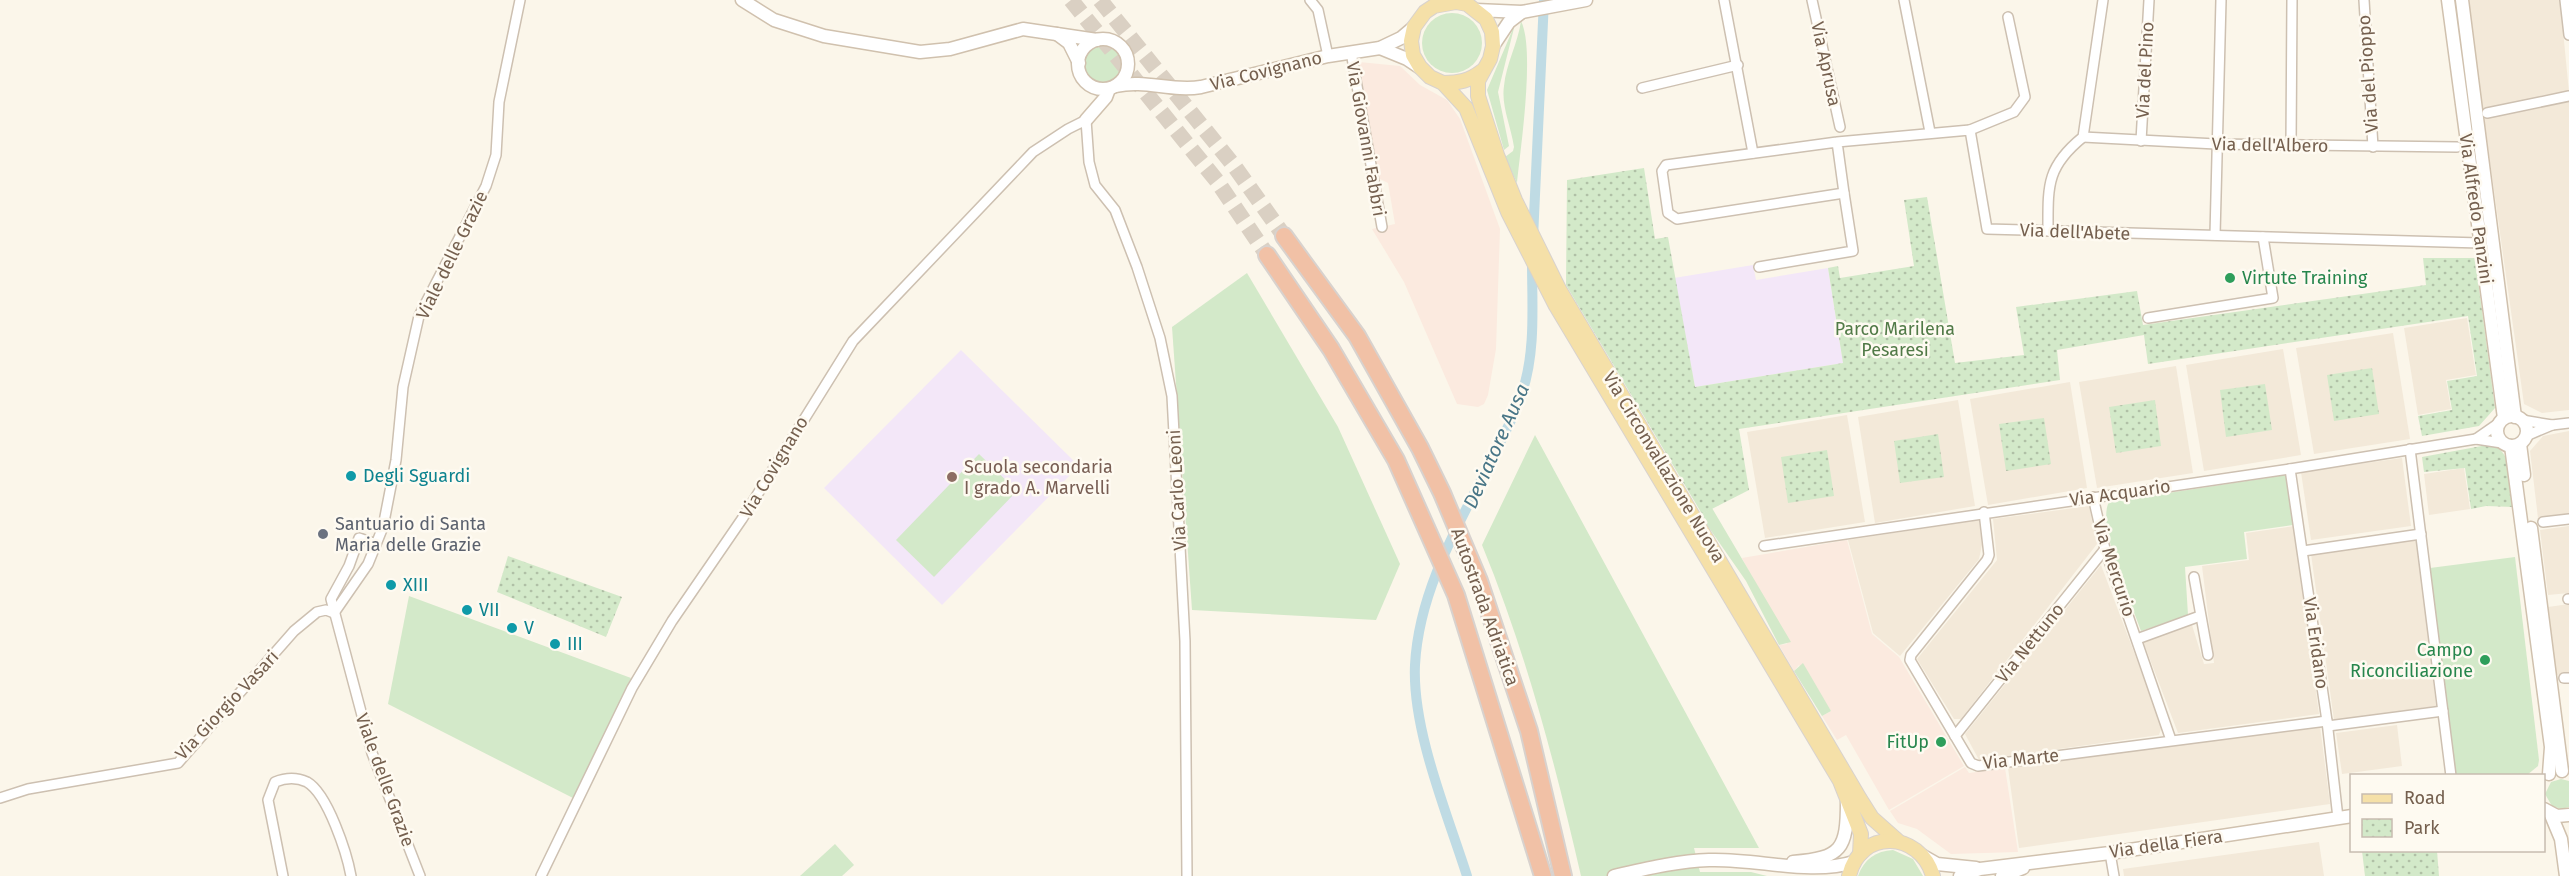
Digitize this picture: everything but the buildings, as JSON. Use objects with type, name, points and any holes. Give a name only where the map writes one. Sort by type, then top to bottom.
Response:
[{"type":"highway","name":"Autostrada Adriatica","points":[[1284,236],[1357,336],[1420,448],[1442,494],[1479,581],[1529,731],[1563,876]]},
{"type":"highway","name":"Autostrada Adriatica","points":[[1267,255],[1331,349],[1396,460],[1425,525],[1456,595],[1543,876]]},
{"type":"main road","points":[[1420,68],[1413,55],[1412,41],[1414,27],[1428,6],[1445,2],[1468,5],[1489,26],[1493,46]]},
{"type":"main road","name":"Via Circonvallazione Nuova","points":[[1493,46],[1490,59],[1478,81],[1481,111],[1511,206],[1872,818],[1898,842],[1916,849],[1923,856]]},
{"type":"main road","name":"Via Circonvallazione Nuova","points":[[1420,68],[1430,77],[1443,83],[1466,108],[1556,306],[1847,795],[1861,834],[1857,858],[1849,876]]},
{"type":"main road","points":[[1443,83],[1457,83],[1471,79],[1482,71]]},
{"type":"main road","points":[[1857,858],[1877,843],[1898,842]]},
{"type":"main road","points":[[1923,856],[1933,876]]},
{"type":"street","name":"Viale delle Grazie","points":[[334,613],[368,564],[383,527],[392,482],[404,387],[419,316],[486,186],[496,155],[499,102],[520,0]]},
{"type":"street","points":[[742,0],[774,20],[824,36],[920,52],[950,49],[1023,29],[1113,42],[1124,51],[1135,70],[1151,84]]},
{"type":"street","points":[[1310,0],[1318,10],[1328,56]]},
{"type":"street","points":[[1468,5],[1522,12],[1586,0]]},
{"type":"street","points":[[1724,0],[1754,153]]},
{"type":"street","name":"Via Aprusa","points":[[1812,0],[1840,127]]},
{"type":"street","points":[[1904,0],[1930,132]]},
{"type":"street","points":[[2048,231],[2048,197],[2053,169],[2066,151],[2083,137],[2103,0]]},
{"type":"street","name":"Via del Pino","points":[[2141,141],[2149,0]]},
{"type":"street","points":[[2215,236],[2221,0]]},
{"type":"street","points":[[2291,144],[2292,0]]},
{"type":"street","name":"Via del Pioppo","points":[[2364,0],[2373,147]]},
{"type":"street","name":"Via Alfredo Panzini","points":[[2448,0],[2480,243],[2510,419],[2526,430],[2515,442],[2551,747],[2546,776]]},
{"type":"street","name":"Via Alfredo Panzini","points":[[2462,0],[2510,419],[2497,433],[2515,442]]},
{"type":"street","points":[[2565,0],[2569,35]]},
{"type":"street","points":[[1493,46],[1509,22],[1522,12]]},
{"type":"street","points":[[1844,193],[1677,219],[1668,213],[1662,171],[1666,165],[1754,153],[1930,132],[1970,130],[2014,112],[2025,97],[2008,17]]},
{"type":"street","name":"Via Covignano","points":[[1112,87],[1129,83],[1151,84],[1182,90],[1328,56],[1380,48],[1401,38],[1414,27]]},
{"type":"street","points":[[1054,32],[1069,43],[1082,78],[1087,83],[1094,87],[1112,87]]},
{"type":"street","points":[[1078,63],[1084,48],[1097,40]]},
{"type":"street","points":[[1380,48],[1407,59],[1420,68]]},
{"type":"street","name":"Via Giovanni Fabbri","points":[[1351,52],[1382,227]]},
{"type":"street","points":[[1086,120],[1112,87],[1126,74],[1127,59]]},
{"type":"street","points":[[1642,88],[1738,65]]},
{"type":"street","points":[[1086,120],[1091,106],[1087,83]]},
{"type":"street","points":[[2487,113],[2569,96]]},
{"type":"street","name":"Via Covignano","points":[[541,876],[644,668],[742,519],[853,341],[1033,152],[1086,120]]},
{"type":"street","name":"Via Carlo Leoni","points":[[1086,120],[1089,162],[1095,184],[1115,210],[1137,267],[1161,338],[1172,396],[1185,641],[1187,876]]},
{"type":"street","name":"Via dell'Abete","points":[[1970,130],[1988,229],[2480,243]]},
{"type":"street","name":"Via dell'Albero","points":[[2083,137],[2216,144],[2457,147]]},
{"type":"street","points":[[1759,267],[1853,251],[1837,142]]},
{"type":"street","points":[[2148,318],[2273,298],[2263,237]]},
{"type":"street","points":[[2510,419],[2552,425],[2569,423]]},
{"type":"street","name":"Via Acquario","points":[[2476,439],[2510,419]]},
{"type":"street","points":[[2515,442],[2552,425]]},
{"type":"street","name":"Via Acquario","points":[[1764,546],[2092,496],[2290,469],[2476,439],[2515,442]]},
{"type":"street","name":"Via Alfredo Panzini","points":[[2515,442],[2566,772]]},
{"type":"street","points":[[2410,449],[2451,774]]},
{"type":"street","name":"Via Eridano","points":[[2290,469],[2328,724],[2338,818]]},
{"type":"street","name":"Via Mercurio","points":[[2092,496],[2105,549],[2171,740]]},
{"type":"street","name":"Via Marte","points":[[1984,512],[1989,555],[1987,560],[1911,654],[1910,660],[1971,763],[1978,765],[2171,740],[2443,711]]},
{"type":"street","points":[[2543,522],[2569,519]]},
{"type":"street","points":[[2303,551],[2421,534]]},
{"type":"street","name":"Viale delle Grazie","points":[[376,544],[359,538],[349,566],[332,599],[372,753],[420,876]]},
{"type":"street","name":"Via Nettuno","points":[[1955,736],[2105,549]]},
{"type":"street","points":[[2194,577],[2208,655]]},
{"type":"street","name":"Via Giorgio Vasari","points":[[0,798],[28,789],[178,763],[294,632],[316,612],[326,610],[334,613]]},
{"type":"street","name":"Via Mercurio","points":[[2137,639],[2200,616]]},
{"type":"street","points":[[2546,776],[2566,772]]},
{"type":"street","points":[[283,876],[268,800],[275,782],[294,778],[309,783],[319,795],[348,859],[351,876]]},
{"type":"street","points":[[1771,864],[1828,858],[1838,850],[1845,840],[1848,827],[1847,795]]},
{"type":"street","points":[[2546,811],[2569,815]]},
{"type":"street","points":[[2546,811],[2561,839],[2566,876]]},
{"type":"street","name":"Via della Fiera","points":[[1960,876],[1980,869],[2110,853],[2350,816]]},
{"type":"street","points":[[2110,853],[2114,876]]},
{"type":"street","name":"Via della Fiera","points":[[1923,856],[1937,864],[1980,869]]},
{"type":"street","points":[[1614,876],[1710,860],[1771,864],[1820,871],[1836,869],[1857,858]]},
{"type":"street","points":[[2002,876],[2043,860]]},
{"type":"street","points":[[1771,864],[1803,876]]},
{"type":"shaded area","points":[[2465,0],[2560,0],[2569,92],[2479,111]]},
{"type":"shaded area","points":[[1359,62],[1400,66],[1420,85],[1447,100],[1460,119],[1500,229],[1496,349],[1488,395],[1484,404],[1478,407],[1457,404],[1404,282],[1372,229],[1395,224],[1388,183],[1378,178]]},
{"type":"shaded area","points":[[2569,102],[2569,410],[2542,413],[2524,404],[2484,119]]},
{"type":"shaded area","points":[[1753,265],[1756,280],[1828,268],[1843,363],[1695,387],[1674,278]]},
{"type":"shaded area","points":[[2467,318],[2476,375],[2446,380],[2451,409],[2418,415],[2404,328]]},
{"type":"shaded area","points":[[2393,333],[2410,439],[2314,454],[2296,348]]},
{"type":"shaded area","points":[[2283,349],[2301,455],[2204,471],[2186,365]]},
{"type":"shaded area","name":"Scuola secondaria I grado A. Marvelli","points":[[961,350],[1079,466],[942,605],[824,488]]},
{"type":"shaded area","points":[[2176,366],[2193,473],[2097,488],[2079,382]]},
{"type":"shaded area","points":[[2070,382],[2087,488],[1988,505],[1970,399]]},
{"type":"shaded area","points":[[1958,400],[1975,506],[1875,523],[1858,417]]},
{"type":"shaded area","points":[[1847,415],[1865,522],[1765,538],[1747,432]]},
{"type":"shaded area","points":[[2569,431],[2569,514],[2538,518],[2530,451],[2543,436]]},
{"type":"shaded area","points":[[2402,458],[2411,526],[2311,540],[2301,472]]},
{"type":"shaded area","points":[[2464,468],[2470,509],[2429,515],[2424,474]]},
{"type":"shaded area","points":[[2089,506],[2097,544],[1961,719],[1954,719],[1917,659],[1997,560],[1993,519]]},
{"type":"shaded area","points":[[1979,520],[1982,545],[1979,559],[1900,656],[1873,633],[1848,540]]},
{"type":"shaded area","points":[[2294,526],[2319,714],[2178,733],[2143,641],[2192,625],[2204,664],[2214,663],[2202,566],[2249,560],[2246,533]]},
{"type":"shaded area","points":[[2569,526],[2569,593],[2548,595],[2540,530]]},
{"type":"shaded area","points":[[1847,540],[1872,634],[1899,657],[1964,766],[1889,810],[1846,735],[1837,740],[1822,716],[1831,711],[1799,665],[1794,671],[1779,645],[1787,644],[1742,558]]},
{"type":"shaded area","points":[[2417,540],[2436,706],[2334,720],[2311,554]]},
{"type":"shaded area","points":[[2101,565],[2162,726],[2159,735],[1979,760],[1965,734]]},
{"type":"shaded area","points":[[2569,604],[2569,674],[2556,675],[2548,607]]},
{"type":"shaded area","points":[[2397,725],[2402,766],[2342,774],[2336,733]]},
{"type":"shaded area","points":[[2320,726],[2330,804],[2019,848],[2008,768]]},
{"type":"shaded area","points":[[1965,767],[1969,773],[2005,768],[2018,852],[1951,854],[1917,829],[1898,823],[1890,811]]},
{"type":"shaded area","points":[[2319,842],[2324,876],[2124,876],[2123,869]]},
{"type":"green space","points":[[1452,13],[1469,18],[1477,26],[1482,43],[1477,60],[1469,68],[1452,73],[1435,68],[1427,60],[1422,43],[1427,26],[1435,18]]},
{"type":"green space","points":[[1521,21],[1525,34],[1527,75],[1517,183],[1505,157],[1513,151],[1514,147],[1503,94],[1505,78]]},
{"type":"green space","points":[[1515,24],[1498,92],[1509,146],[1504,150],[1487,90]]},
{"type":"green space","points":[[1103,46],[1117,51],[1122,65],[1117,79],[1103,84],[1089,79],[1084,65],[1089,51]]},
{"type":"green space","name":"Parco Marilena Pesaresi","points":[[1644,168],[1655,239],[1668,237],[1695,387],[1843,363],[1828,268],[1838,266],[1840,278],[1914,266],[1904,200],[1927,197],[1955,363],[2024,355],[2016,307],[2137,291],[2143,325],[2426,285],[2423,258],[2475,258],[2495,408],[2479,426],[2422,436],[2418,416],[2452,410],[2447,381],[2477,376],[2468,316],[2148,364],[2144,335],[2057,350],[2060,380],[1739,429],[1749,490],[1702,514],[1566,285],[1567,180]]},
{"type":"green space","points":[[1247,273],[1338,427],[1400,564],[1376,620],[1192,610],[1172,327]]},
{"type":"green space","points":[[2372,368],[2379,414],[2334,421],[2327,375]]},
{"type":"green space","points":[[2265,384],[2272,430],[2226,437],[2220,390]]},
{"type":"green space","points":[[2155,400],[2161,446],[2116,453],[2109,407]]},
{"type":"green space","points":[[2044,418],[2051,464],[2006,471],[1999,424]]},
{"type":"green space","points":[[1938,434],[1944,477],[1900,483],[1894,441]]},
{"type":"green space","points":[[1535,435],[1759,848],[1694,848],[1700,872],[1751,872],[1767,876],[1581,876],[1561,792],[1526,667],[1482,545]]},
{"type":"green space","points":[[2487,445],[2496,447],[2507,460],[2514,507],[2486,506],[2471,509],[2465,468],[2424,472],[2422,457]]},
{"type":"green space","points":[[1827,450],[1834,496],[1788,503],[1781,457]]},
{"type":"green space","points":[[979,454],[1017,491],[934,577],[896,540]]},
{"type":"green space","points":[[2286,475],[2293,525],[2244,532],[2247,559],[2185,567],[2188,615],[2141,631],[2111,546],[2106,513],[2109,502]]},
{"type":"green space","points":[[1712,508],[1791,642],[1779,645],[1746,581],[1700,515]]},
{"type":"green space","points":[[508,556],[622,597],[606,637],[497,592]]},
{"type":"green space","name":"Campo Riconciliazione","points":[[2515,557],[2539,760],[2538,766],[2528,774],[2456,774],[2430,568]]},
{"type":"green space","points":[[409,596],[631,678],[573,798],[388,704]]},
{"type":"green space","points":[[1803,663],[1831,711],[1822,716],[1794,671]]},
{"type":"green space","points":[[2561,779],[2569,781],[2569,807],[2561,809],[2552,806],[2545,794],[2551,782]]},
{"type":"green space","points":[[835,844],[854,865],[842,876],[800,876]]},
{"type":"green space","points":[[1893,850],[1913,859],[1923,876],[1858,876],[1871,857]]},
{"type":"green space","points":[[2362,852],[2437,852],[2439,876],[2365,876]]},
{"type":"waterway","name":"Deviatore Ausa","points":[[1533,238],[1544,0]]},
{"type":"waterway","name":"Deviatore Ausa","points":[[1467,876],[1432,771],[1419,717],[1415,665],[1418,636],[1433,581],[1444,554],[1517,408],[1522,393],[1531,344],[1532,262]]},
{"type":"tunnel","points":[[1071,0],[1217,181],[1267,255]]},
{"type":"tunnel","points":[[1100,0],[1235,167],[1284,236]]},
{"type":"place","name":"Virtute Training","points":[[2230,278]]},
{"type":"place","name":"Degli Sguardi","points":[[351,476]]},
{"type":"place","name":"Scuola secondaria I grado A. Marvelli","points":[[952,477]]},
{"type":"place","name":"Santuario di Santa Maria delle Grazie","points":[[323,534]]},
{"type":"place","name":"XIII","points":[[391,585]]},
{"type":"place","name":"VII","points":[[467,610]]},
{"type":"place","name":"V","points":[[512,628]]},
{"type":"place","name":"III","points":[[555,644]]},
{"type":"place","name":"Campo Riconciliazione","points":[[2485,660]]},
{"type":"place","name":"FitUp","points":[[1941,742]]}]
